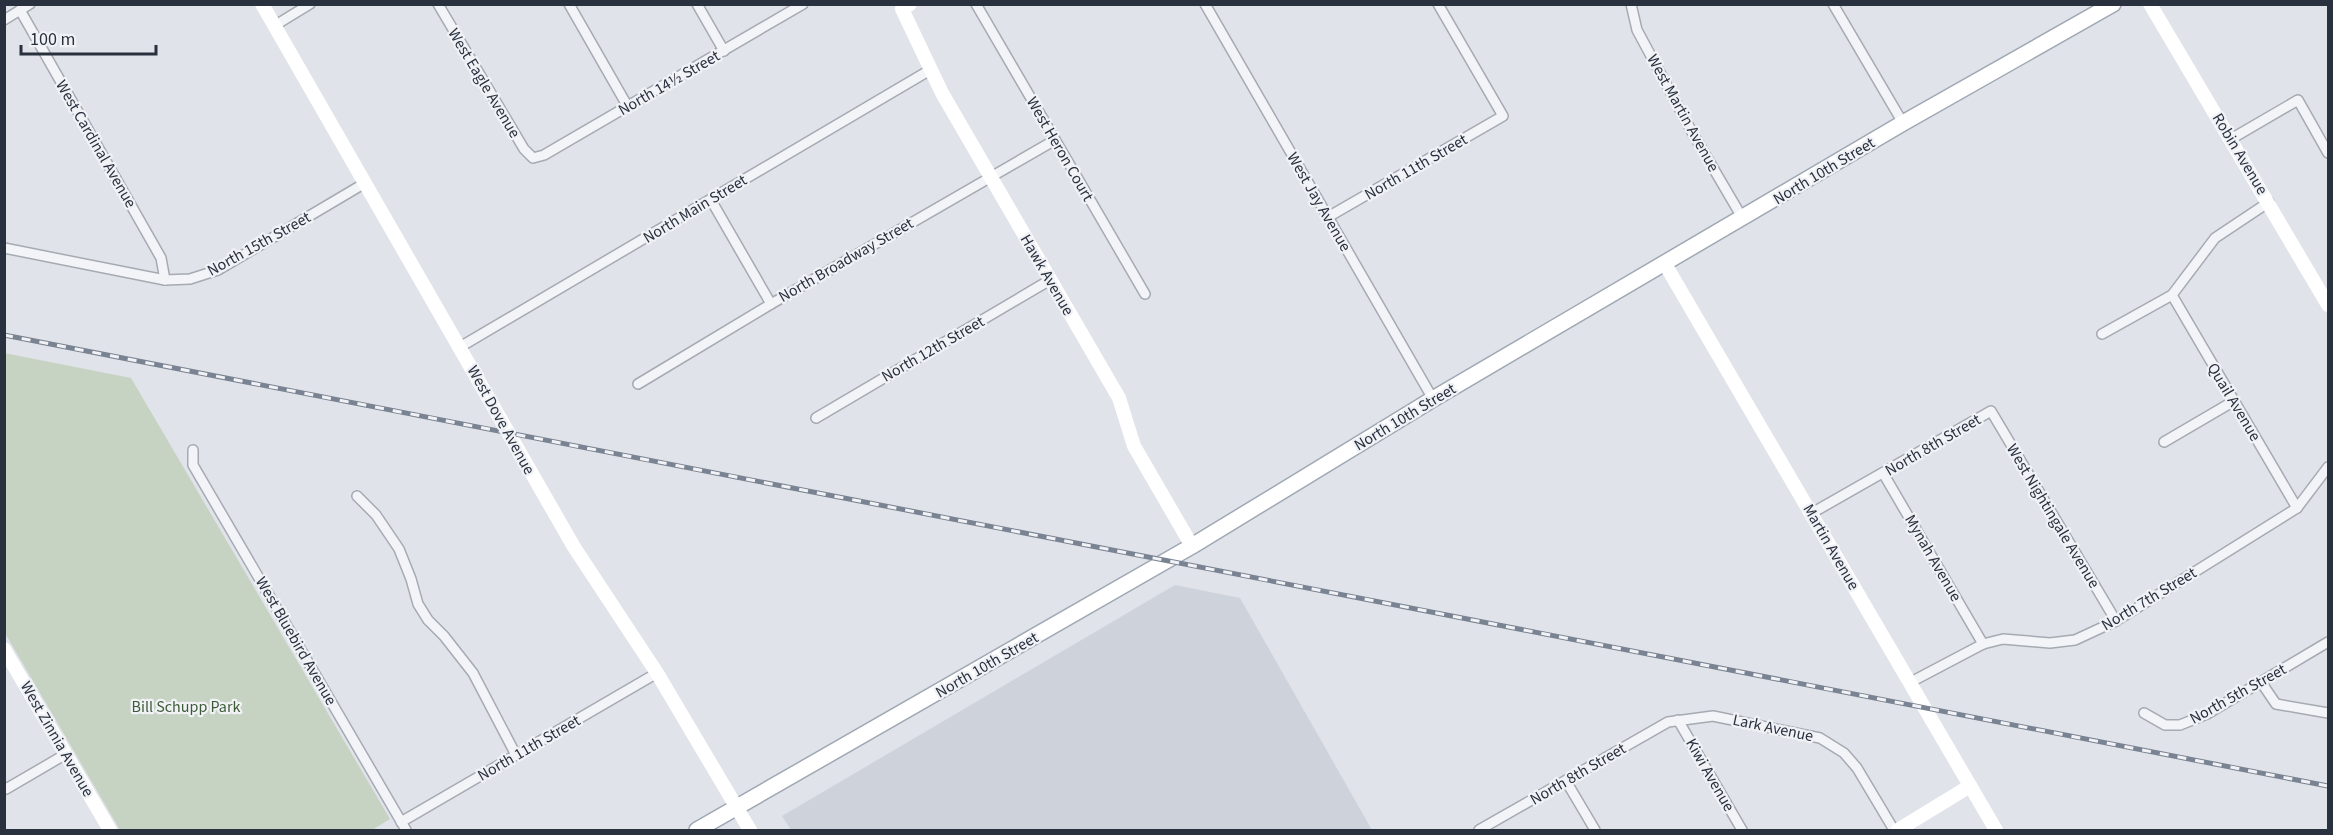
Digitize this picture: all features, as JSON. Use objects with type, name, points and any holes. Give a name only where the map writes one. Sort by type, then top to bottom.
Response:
[{"type":"main road","name":"North 10th Street","points":[[697,831],[923,703],[1192,546],[1433,399],[1903,123],[2113,4]]},
{"type":"street","points":[[4,20],[30,4]]},
{"type":"street","name":"West Dove Avenue","points":[[262,4],[574,547],[657,674],[750,831]]},
{"type":"street","points":[[274,26],[310,4]]},
{"type":"street","name":"West Eagle Avenue","points":[[438,4],[524,149],[533,158]]},
{"type":"street","points":[[568,4],[628,107]]},
{"type":"street","points":[[697,4],[724,51]]},
{"type":"street","name":"North 14½ Street","points":[[533,158],[540,157],[628,107],[803,4]]},
{"type":"street","name":"West Heron Court","points":[[976,4],[1144,294]]},
{"type":"street","name":"West Jay Avenue","points":[[1205,4],[1433,399]]},
{"type":"street","name":"North 11th Street","points":[[1328,217],[1503,116],[1438,4]]},
{"type":"street","name":"West Martin Avenue","points":[[1631,4],[1637,30],[1692,132],[1743,219]]},
{"type":"street","points":[[1833,4],[1903,123]]},
{"type":"street","name":"Robin Avenue","points":[[2150,4],[2328,305]]},
{"type":"street","name":"Hawk Avenue","points":[[904,6],[930,70],[1119,398],[1134,446],[1192,546]]},
{"type":"street","name":"West Cardinal Avenue","points":[[20,10],[161,258],[165,280]]},
{"type":"street","name":"North Main Street","points":[[460,348],[930,70]]},
{"type":"street","points":[[2231,138],[2298,100],[2328,153]]},
{"type":"street","name":"North Broadway Street","points":[[638,384],[771,304],[1055,140]]},
{"type":"street","name":"North 15th Street","points":[[4,248],[165,280],[190,279],[218,270],[365,183]]},
{"type":"street","points":[[711,200],[771,304]]},
{"type":"street","points":[[2102,334],[2172,295],[2215,238],[2269,202]]},
{"type":"street","name":"Martin Avenue","points":[[1665,264],[1996,831]]},
{"type":"street","name":"North 12th Street","points":[[816,418],[1050,280]]},
{"type":"street","name":"Quail Avenue","points":[[2172,295],[2297,508]]},
{"type":"street","points":[[2164,442],[2234,401]]},
{"type":"street","name":"North 8th Street","points":[[1812,513],[1991,411]]},
{"type":"street","name":"West Nightingale Avenue","points":[[1991,411],[2116,621]]},
{"type":"street","name":"West Bluebird Avenue","points":[[194,450],[193,465],[404,826]]},
{"type":"street","name":"North 7th Street","points":[[1909,682],[1983,644],[2003,639],[2050,643],[2075,640],[2116,621],[2297,508],[2328,467]]},
{"type":"street","name":"Mynah Avenue","points":[[1883,473],[1983,644]]},
{"type":"street","points":[[357,496],[376,515],[399,549],[418,604],[472,673],[516,756]]},
{"type":"street","name":"North 5th Street","points":[[2144,713],[2165,725],[2180,725],[2207,714],[2328,642]]},
{"type":"street","name":"West Zinnia Avenue","points":[[4,649],[110,831]]},
{"type":"street","name":"North 11th Street","points":[[404,826],[516,756],[657,674]]},
{"type":"street","points":[[2261,682],[2276,704],[2328,713]]},
{"type":"street","name":"Lark Avenue","points":[[1678,720],[1713,716],[1820,738],[1844,753],[1857,768],[1896,831]]},
{"type":"street","name":"North 8th Street","points":[[1479,831],[1656,729],[1678,720]]},
{"type":"street","name":"Kiwi Avenue","points":[[1678,720],[1742,831]]},
{"type":"street","points":[[5,788],[66,753]]},
{"type":"street","points":[[1566,781],[1594,831]]},
{"type":"street","points":[[1896,831],[1970,786]]},
{"type":"shaded area","points":[[1175,585],[1240,598],[1372,830],[791,830],[782,816]]},
{"type":"green space","name":"Bill Schupp Park","points":[[4,353],[131,378],[390,819],[372,830],[120,830],[5,633]]},
{"type":"railway","points":[[4,335],[2328,786]]}]
